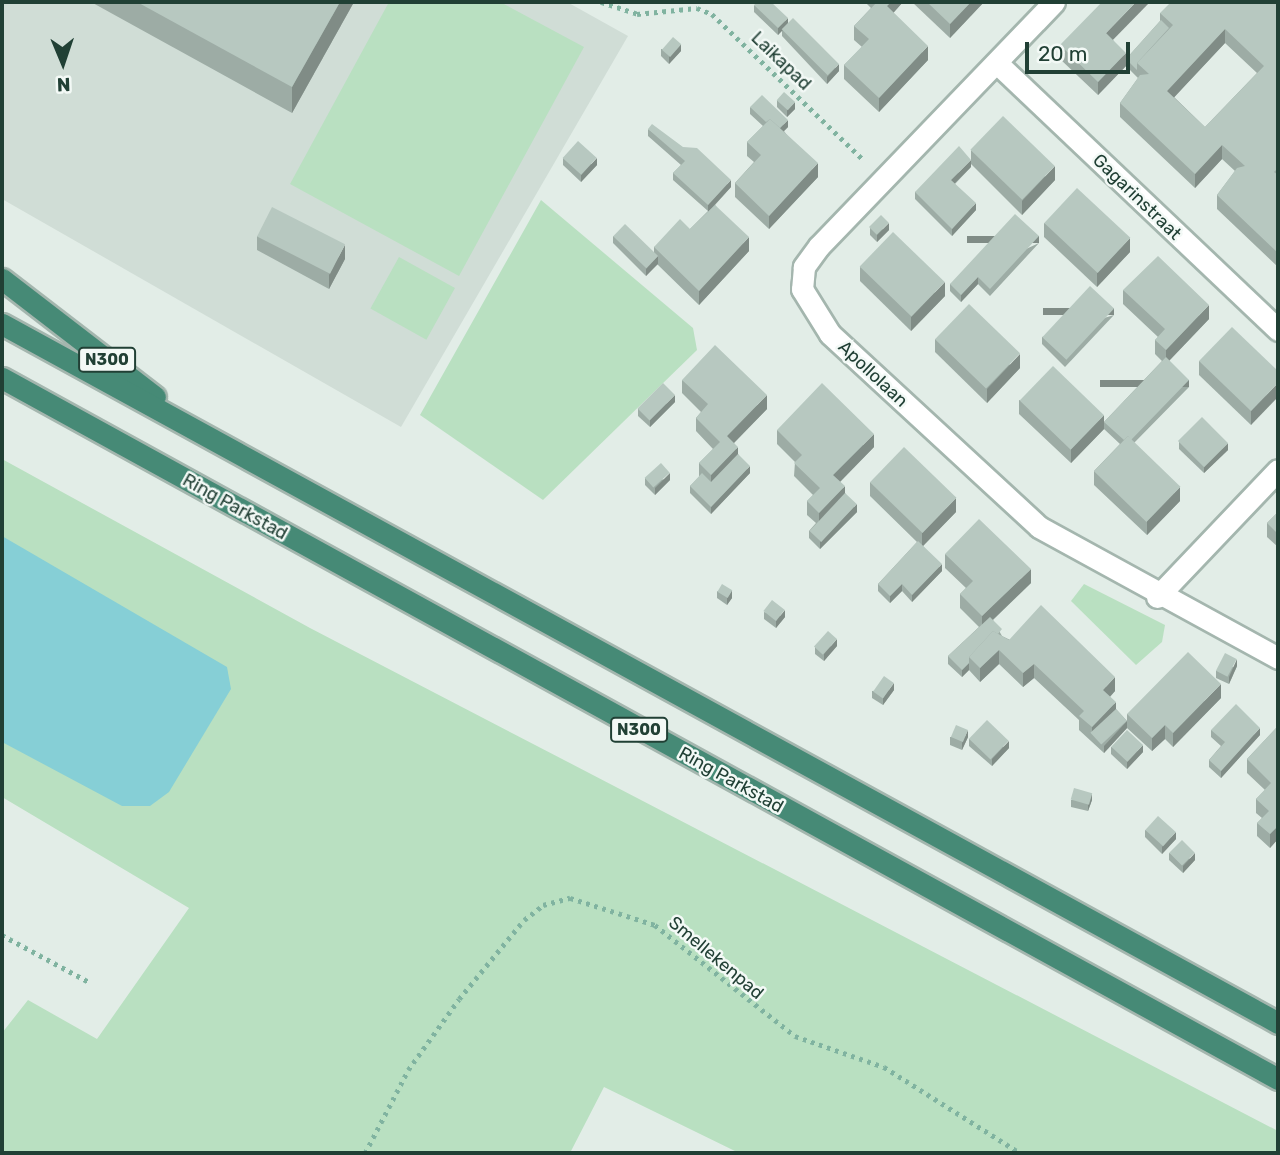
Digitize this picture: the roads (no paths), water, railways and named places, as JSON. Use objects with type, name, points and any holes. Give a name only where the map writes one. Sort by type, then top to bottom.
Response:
[{"type":"highway","name":"N300","points":[[2,279],[212,441]]},
{"type":"highway","name":"N300","points":[[2,324],[1278,1023]]},
{"type":"highway","name":"Ring Parkstad","points":[[2,378],[1278,1079]]},
{"type":"street","name":"Apollolaan","points":[[1054,2],[883,178],[804,267],[802,289],[814,314],[1039,527],[1157,597],[1278,658]]},
{"type":"street","name":"Gagarinstraat","points":[[996,63],[1278,330]]},
{"type":"street","points":[[1157,597],[1278,470]]},
{"type":"water","points":[[2,536],[227,667],[231,689],[169,792],[150,806],[122,806],[2,742]]}]
